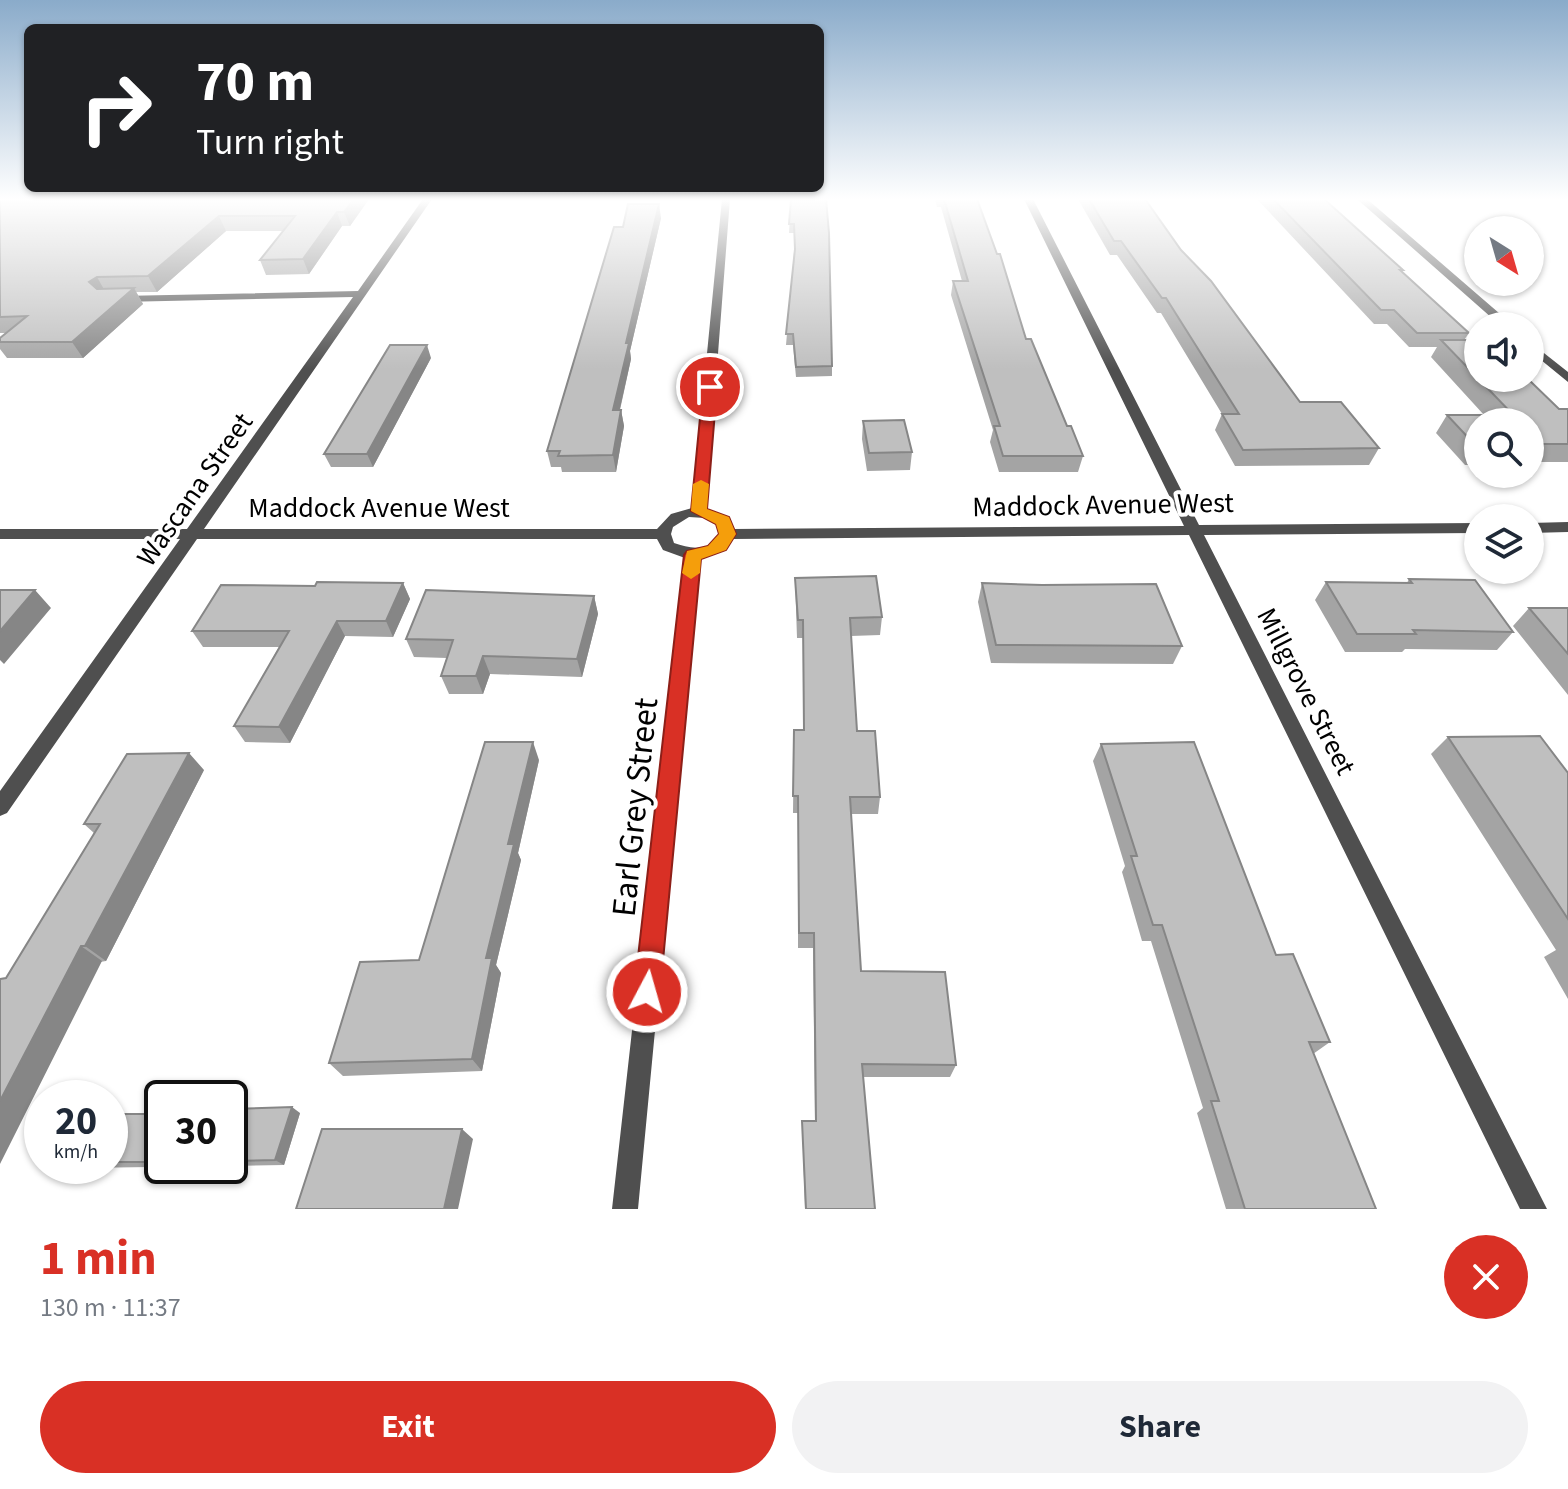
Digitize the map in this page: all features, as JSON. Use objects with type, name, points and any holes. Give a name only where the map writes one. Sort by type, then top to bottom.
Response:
[{"type":"street","name":"Wascana Street","points":[[0,807],[389,255]]},
{"type":"street","points":[[699,511],[721,255]]},
{"type":"street","name":"Millgrove Street","points":[[1056,255],[1534,1209]]},
{"type":"street","points":[[1426,255],[1492,312]]},
{"type":"street","points":[[106,299],[362,294]]},
{"type":"street","points":[[1544,357],[1568,378]]},
{"type":"street","points":[[699,511],[723,521],[728,534],[712,551],[693,555],[674,551],[663,540],[662,534],[678,515],[699,511]]},
{"type":"street","points":[[1544,528],[1568,527]]},
{"type":"street","name":"Maddock Avenue West","points":[[728,534],[1464,528]]},
{"type":"street","name":"Maddock Avenue West","points":[[0,534],[662,534]]},
{"type":"street","name":"Earl Grey Street","points":[[625,1209],[693,555]]},
{"type":"building","points":[[0,255],[172,255],[148,276],[97,277],[89,282],[97,289],[134,288],[72,342],[0,342],[0,338],[27,316],[0,317]]},
{"type":"building","points":[[264,255],[306,255],[303,259],[260,260]]},
{"type":"building","points":[[605,255],[647,255],[613,410],[621,410],[613,455],[558,456],[560,451],[547,451]]},
{"type":"building","points":[[794,255],[830,255],[832,366],[796,367],[793,334],[786,334]]},
{"type":"building","points":[[961,255],[1000,255],[1026,339],[1031,339],[1067,426],[1071,426],[1083,456],[1003,456],[994,426],[1000,426],[953,281],[968,281]]},
{"type":"building","points":[[1131,255],[1186,255],[1211,281],[1300,402],[1341,402],[1379,448],[1243,450],[1222,414],[1239,414],[1166,298],[1162,298]]},
{"type":"building","points":[[1328,255],[1387,255],[1464,328],[1464,333],[1417,333],[1394,310],[1381,310]]},
{"type":"building","points":[[1441,340],[1464,340],[1464,364]]},
{"type":"building","points":[[390,345],[427,345],[367,454],[324,454]]},
{"type":"building","points":[[1491,392],[1541,392],[1559,409],[1568,409],[1568,444],[1544,444],[1544,408],[1507,408]]},
{"type":"building","points":[[1447,415],[1464,415],[1464,433]]},
{"type":"building","points":[[904,420],[912,452],[869,453],[863,421]]},
{"type":"building","points":[[876,576],[882,617],[850,618],[857,731],[875,731],[880,797],[850,797],[861,971],[945,972],[956,1065],[862,1064],[875,1209],[806,1209],[802,1121],[816,1121],[814,933],[799,933],[798,796],[793,796],[794,730],[804,730],[803,620],[798,620],[795,578]]},
{"type":"building","points":[[1409,579],[1464,580],[1464,584],[1478,584],[1513,632],[1413,630],[1416,634],[1357,634],[1326,582],[1412,583]]},
{"type":"building","points":[[317,582],[403,583],[386,621],[337,621],[279,727],[234,726],[289,631],[192,631],[221,585],[315,586]]},
{"type":"building","points":[[982,583],[1156,584],[1182,646],[996,645]]},
{"type":"building","points":[[0,590],[35,590],[0,631]]},
{"type":"building","points":[[426,590],[594,596],[577,659],[483,656],[476,676],[441,676],[453,640],[406,639]]},
{"type":"building","points":[[1529,608],[1568,608],[1568,654]]},
{"type":"building","points":[[1540,736],[1568,773],[1568,919],[1448,737]]},
{"type":"building","points":[[485,742],[533,742],[508,844],[514,844],[486,958],[492,958],[472,1059],[329,1063],[360,962],[419,960]]},
{"type":"building","points":[[1194,742],[1276,955],[1293,954],[1330,1042],[1309,1042],[1376,1209],[1245,1209],[1211,1101],[1219,1101],[1162,925],[1153,925],[1131,856],[1137,856],[1101,744]]},
{"type":"building","points":[[189,753],[85,946],[81,946],[0,1101],[0,979],[6,978],[100,824],[84,824],[127,754]]},
{"type":"building","points":[[292,1107],[275,1160],[248,1161],[248,1108]]},
{"type":"building","points":[[128,1114],[144,1114],[144,1162],[128,1162]]},
{"type":"building","points":[[322,1129],[462,1129],[444,1209],[296,1209]]},
{"type":"slow traffic","points":[[691,573],[693,555],[712,551],[728,534],[727,527],[717,516],[699,511],[701,484]]},
{"type":"route","points":[[647,992],[693,555],[712,551],[728,534],[727,527],[717,516],[699,511],[710,387]]}]
